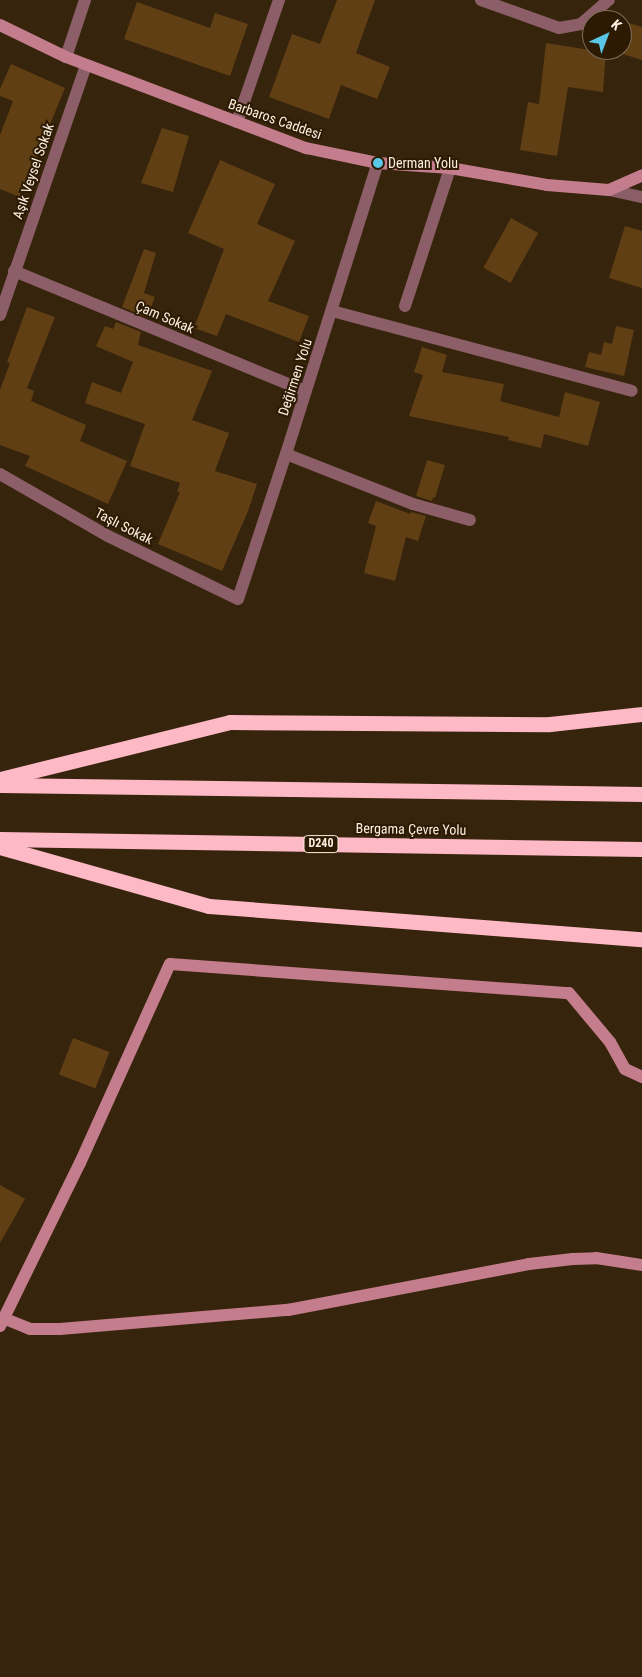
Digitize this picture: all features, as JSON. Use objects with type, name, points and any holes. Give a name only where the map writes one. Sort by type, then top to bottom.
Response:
[{"type":"highway","points":[[0,779],[230,722],[550,724],[642,714]]},
{"type":"highway","points":[[0,785],[642,794]]},
{"type":"highway","name":"Bergama Çevre Yolu","points":[[0,839],[642,849]]},
{"type":"highway","points":[[0,847],[208,906],[642,939]]},
{"type":"street","points":[[66,57],[85,0]]},
{"type":"street","points":[[238,122],[279,0]]},
{"type":"street","points":[[481,0],[559,28],[581,24],[609,0]]},
{"type":"street","name":"Barbaros Caddesi","points":[[0,25],[66,57],[306,148],[378,164],[450,168],[547,185],[608,190],[642,175]]},
{"type":"street","name":"Aşık Veysel Sokak","points":[[0,315],[86,65]]},
{"type":"street","name":"Değirmen Yolu","points":[[238,599],[332,312],[378,164]]},
{"type":"street","points":[[405,306],[450,168]]},
{"type":"street","points":[[608,190],[642,197]]},
{"type":"street","name":"Çam Sokak","points":[[14,271],[305,391]]},
{"type":"street","points":[[332,312],[632,390]]},
{"type":"street","points":[[286,454],[413,504],[470,520]]},
{"type":"street","name":"Taşlı Sokak","points":[[0,474],[108,536],[238,599]]},
{"type":"street","points":[[642,1077],[626,1069],[610,1042],[569,993],[170,964],[80,1163],[1,1322],[30,1329],[60,1329],[288,1310],[529,1264],[596,1258],[642,1265]]},
{"type":"building","points":[[337,0],[375,0],[356,53],[390,67],[377,99],[341,85],[329,119],[269,97],[292,34],[320,44]]},
{"type":"building","points":[[137,2],[210,28],[215,13],[248,24],[230,76],[124,39]]},
{"type":"building","points":[[632,24],[642,27],[642,60],[632,57]]},
{"type":"building","points":[[546,43],[582,49],[582,60],[605,60],[603,92],[568,87],[557,156],[520,150],[528,102],[539,104]]},
{"type":"building","points":[[11,64],[65,88],[20,197],[0,189],[0,135],[13,101],[0,96],[0,89]]},
{"type":"building","points":[[162,128],[189,136],[173,192],[141,183]]},
{"type":"building","points":[[220,160],[275,184],[257,224],[295,241],[268,301],[309,316],[299,342],[226,314],[217,336],[194,328],[224,249],[188,233]]},
{"type":"building","points":[[511,218],[538,233],[510,283],[483,268]]},
{"type":"building","points":[[625,226],[642,231],[642,288],[609,278]]},
{"type":"building","points":[[144,249],[156,253],[144,293],[155,297],[147,317],[122,307]]},
{"type":"building","points":[[27,307],[55,317],[27,388],[34,391],[31,401],[86,425],[80,441],[127,461],[108,504],[25,466],[30,456],[0,445],[0,390],[10,363],[7,362]]},
{"type":"building","points":[[116,322],[141,332],[138,345],[212,371],[192,420],[229,433],[215,471],[257,484],[248,511],[222,571],[158,544],[180,492],[177,492],[180,483],[130,466],[145,424],[85,403],[92,382],[121,393],[133,362],[96,346],[105,326],[113,329]]},
{"type":"building","points":[[616,326],[634,330],[624,376],[585,367],[589,352],[601,355],[604,342],[612,344]]},
{"type":"building","points":[[422,347],[447,355],[442,372],[504,384],[500,401],[559,417],[565,392],[600,402],[588,446],[544,434],[541,448],[508,440],[509,437],[409,416],[423,375],[414,372]]},
{"type":"building","points":[[427,460],[445,465],[435,498],[433,497],[432,501],[416,496]]},
{"type":"building","points":[[376,501],[410,514],[411,512],[426,516],[418,541],[406,537],[395,581],[364,573],[376,526],[368,523]]},
{"type":"building","points":[[73,1038],[109,1052],[95,1088],[59,1074]]},
{"type":"building","points":[[0,1185],[25,1199],[0,1243]]},
{"type":"place","name":"Derman Yolu","points":[[378,163]]}]
